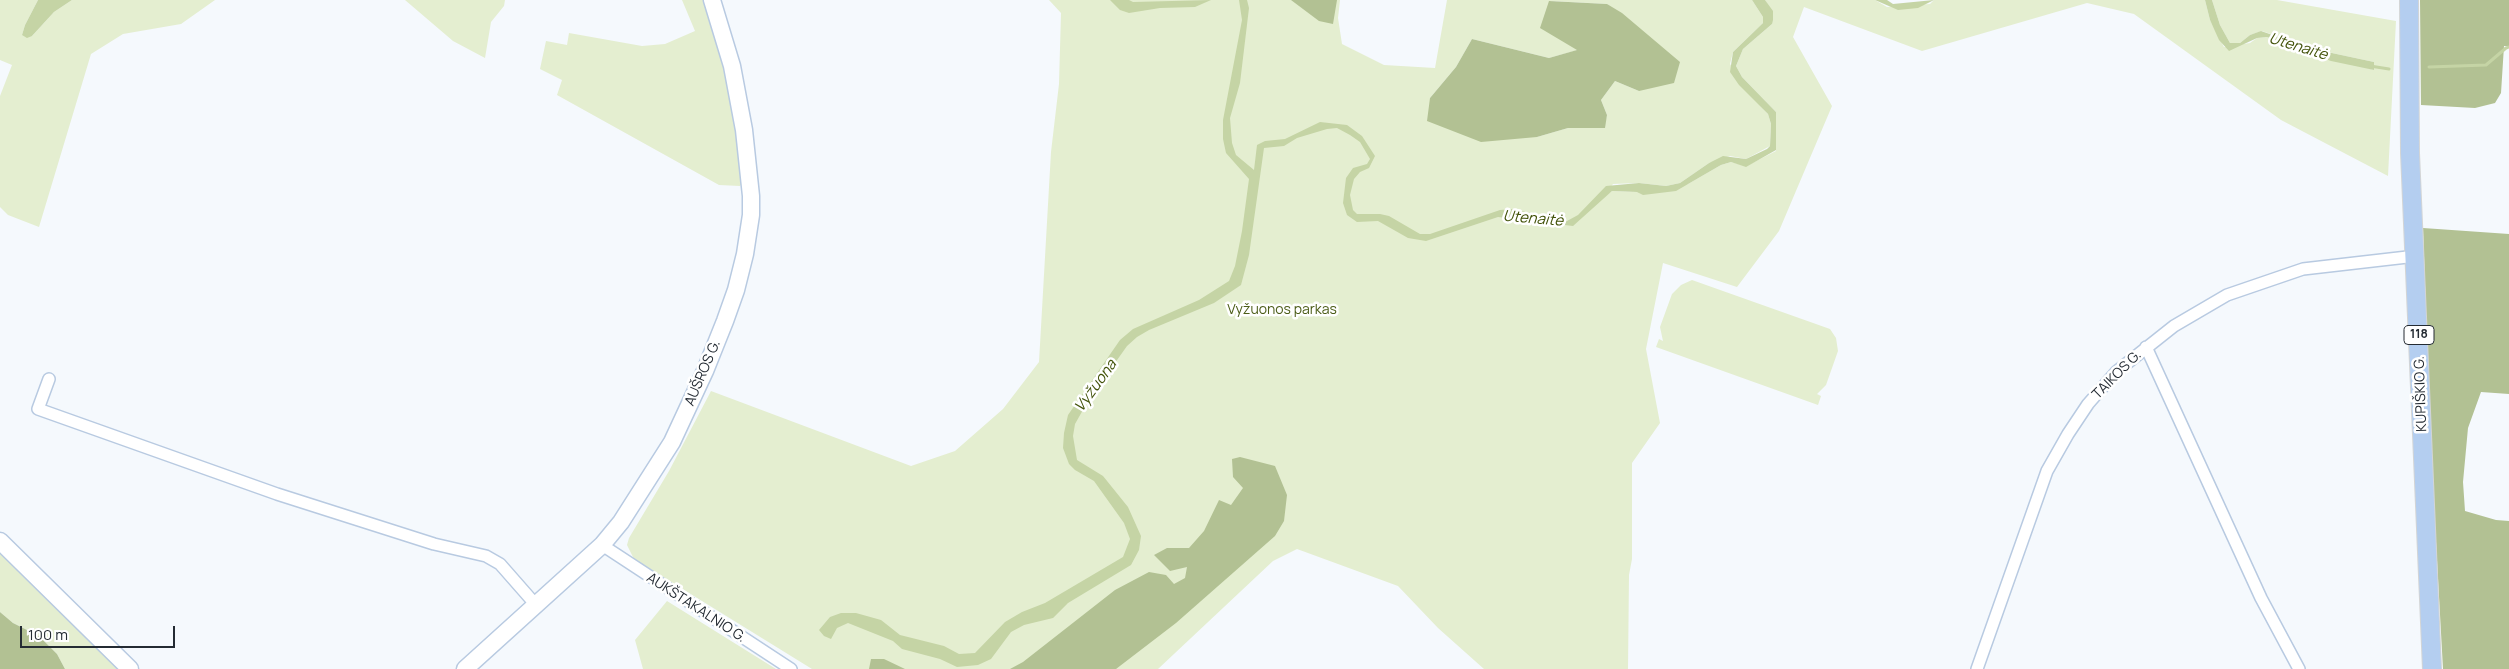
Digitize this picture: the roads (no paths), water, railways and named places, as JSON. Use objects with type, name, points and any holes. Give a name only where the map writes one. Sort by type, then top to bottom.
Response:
[{"type":"main road","name":"KUPIŠKIO G.","points":[[2409,0],[2410,153],[2416,256],[2432,669]]},
{"type":"street","name":"AUŠROS G.","points":[[465,669],[602,545],[641,494],[672,442],[699,386],[725,321],[736,290],[745,254],[751,215],[744,130],[732,66],[712,0]]},
{"type":"street","name":"TAIKOS G.","points":[[1977,669],[2038,496],[2056,454],[2088,404],[2116,372],[2174,326],[2227,294],[2264,281],[2312,268],[2416,256]]},
{"type":"street","points":[[2146,347],[2230,525],[2261,598],[2299,669]]},
{"type":"street","points":[[49,379],[38,409],[277,494],[434,544],[486,556],[500,564],[536,605]]},
{"type":"street","points":[[0,541],[130,669]]},
{"type":"street","name":"AUKŠTAKALNIO G.","points":[[602,545],[791,669]]},
{"type":"water","points":[[38,0],[72,0],[54,12],[32,36],[27,38],[22,35]]},
{"type":"water","points":[[1110,0],[1129,0],[1133,2],[1211,0],[1195,7],[1160,8],[1129,13],[1120,10]]},
{"type":"water","name":"Vyžuona","points":[[1239,0],[1247,0],[1249,8],[1240,83],[1230,118],[1232,143],[1236,155],[1254,170],[1257,145],[1265,141],[1285,139],[1320,122],[1347,125],[1362,136],[1375,156],[1369,168],[1360,172],[1354,179],[1350,195],[1353,210],[1357,214],[1389,216],[1420,234],[1430,234],[1500,210],[1512,209],[1567,221],[1578,215],[1606,186],[1639,183],[1666,186],[1680,183],[1709,163],[1723,156],[1746,159],[1767,149],[1770,146],[1771,124],[1768,114],[1739,85],[1730,72],[1733,52],[1763,23],[1763,17],[1752,0],[1765,0],[1773,11],[1773,20],[1772,24],[1743,49],[1736,66],[1742,77],[1776,112],[1776,150],[1746,167],[1731,162],[1721,165],[1676,191],[1643,195],[1637,192],[1612,191],[1573,226],[1498,217],[1426,241],[1408,238],[1378,221],[1357,222],[1347,215],[1343,203],[1346,178],[1353,168],[1367,164],[1370,159],[1360,142],[1350,135],[1337,128],[1327,129],[1297,138],[1284,146],[1264,148],[1249,255],[1241,285],[1214,303],[1149,330],[1137,337],[1127,346],[1088,401],[1075,424],[1073,436],[1077,460],[1103,476],[1128,507],[1141,536],[1139,550],[1131,565],[1068,603],[1053,618],[1024,625],[1011,632],[991,659],[978,665],[957,667],[940,659],[902,649],[893,641],[848,623],[837,628],[831,639],[824,636],[819,630],[830,617],[841,613],[856,613],[881,620],[900,635],[944,646],[959,654],[975,653],[1005,622],[1022,612],[1045,603],[1123,557],[1130,539],[1124,523],[1094,481],[1075,470],[1069,464],[1063,448],[1064,433],[1068,415],[1120,340],[1133,329],[1199,300],[1229,281],[1235,266],[1242,231],[1249,179],[1226,153],[1223,139],[1223,120],[1242,20]]},
{"type":"water","points":[[1875,0],[1887,0],[1893,4],[1934,0],[1918,8],[1898,10]]},
{"type":"water","points":[[2205,0],[2212,0],[2220,25],[2230,43],[2240,43],[2250,35],[2261,31],[2313,49],[2374,62],[2374,70],[2331,61],[2267,37],[2257,38],[2229,51],[2219,40],[2210,20]]},
{"type":"waterway","name":"Utenaitė","points":[[2429,67],[2486,65],[2509,47]]},
{"type":"waterway","name":"Utenaitė","points":[[2370,66],[2389,69]]},
{"type":"park label","name":"Vyžuonos parkas","points":[[1282,310]]}]
